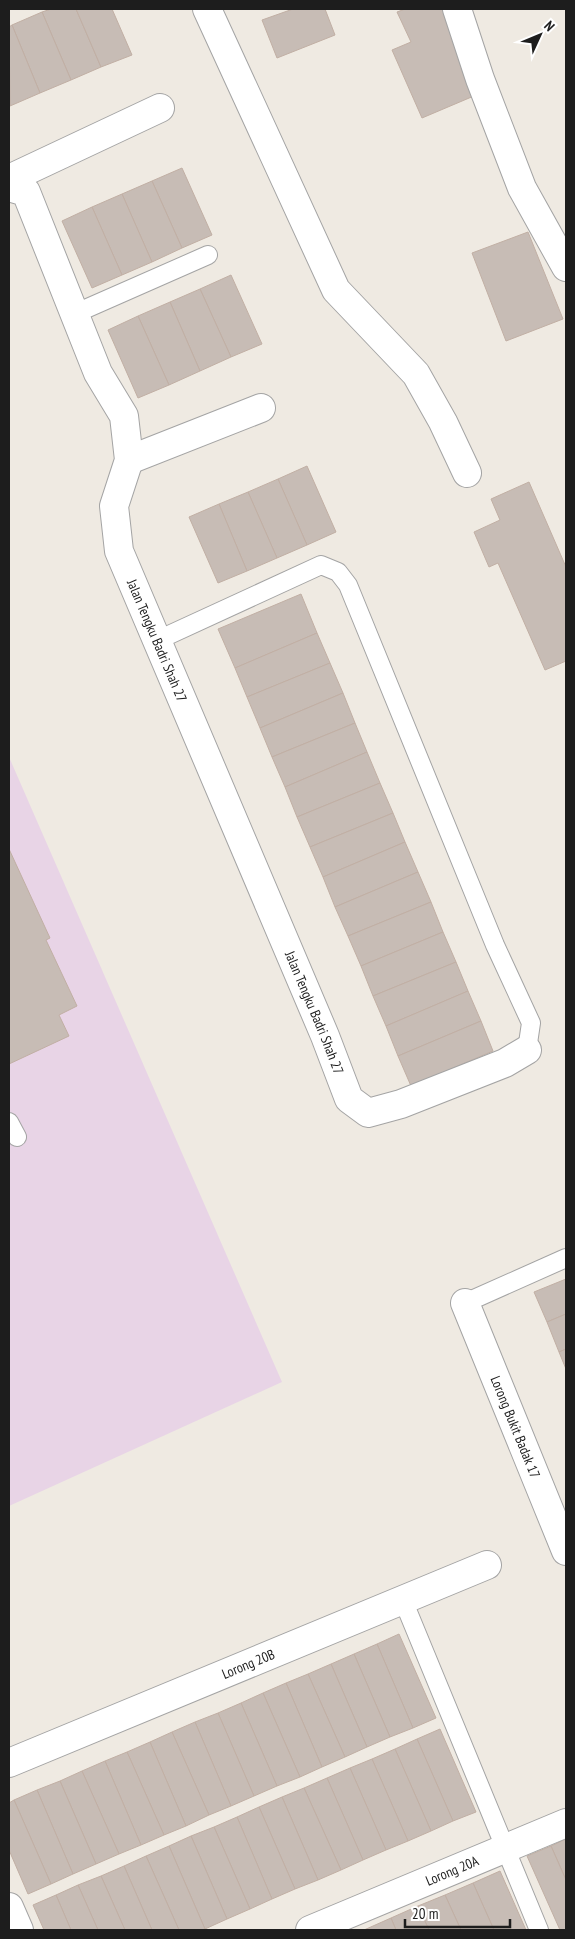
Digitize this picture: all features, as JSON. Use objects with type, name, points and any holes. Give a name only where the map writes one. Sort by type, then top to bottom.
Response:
[{"type":"street","points":[[206,9],[336,290],[416,374],[443,422],[467,473]]},
{"type":"street","points":[[457,9],[480,79],[522,188],[566,267]]},
{"type":"street","points":[[9,179],[160,108]]},
{"type":"street","name":"Jalan Tengku Badri Shah 27","points":[[9,187],[26,192],[98,373],[124,416],[129,460],[114,506],[119,551],[321,1026],[349,1099],[368,1113],[401,1104],[505,1063],[527,1050]]},
{"type":"street","points":[[129,460],[261,408]]},
{"type":"street","name":"Lorong Bukit Badak 17","points":[[465,1302],[566,1551]]},
{"type":"street","name":"Lorong 20B","points":[[9,1763],[487,1565]]},
{"type":"street","name":"Lorong 20A","points":[[310,1930],[566,1823]]},
{"type":"street","points":[[9,1907],[19,1930]]},
{"type":"lane","points":[[74,314],[208,255]]},
{"type":"lane","points":[[158,640],[321,565],[338,572],[348,585],[495,946],[531,1023],[527,1050]]},
{"type":"lane","points":[[465,1302],[566,1258]]},
{"type":"lane","points":[[403,1600],[538,1930]]},
{"type":"shaded area","points":[[9,757],[282,1382],[9,1506]]},
{"type":"building","points":[[51,9],[76,9],[101,67],[71,80],[42,12]]},
{"type":"building","points":[[76,9],[112,9],[132,55],[101,67]]},
{"type":"building","points":[[293,9],[325,9],[335,35],[277,58],[262,20]]},
{"type":"building","points":[[405,9],[452,9],[488,90],[422,118],[392,50],[411,42],[397,12]]},
{"type":"building","points":[[42,12],[71,80],[40,93],[12,25]]},
{"type":"building","points":[[12,25],[40,93],[10,106],[9,27]]},
{"type":"building","points":[[182,168],[212,235],[182,248],[152,181]]},
{"type":"building","points":[[152,181],[182,248],[152,262],[122,194]]},
{"type":"building","points":[[122,194],[152,262],[122,275],[92,207]]},
{"type":"building","points":[[92,207],[122,275],[92,288],[62,221]]},
{"type":"building","points":[[528,232],[563,319],[506,341],[472,253]]},
{"type":"building","points":[[231,275],[262,344],[231,357],[200,289]]},
{"type":"building","points":[[200,289],[231,357],[200,371],[170,302]]},
{"type":"building","points":[[170,302],[200,371],[169,385],[138,316]]},
{"type":"building","points":[[138,316],[169,385],[138,398],[108,330]]},
{"type":"building","points":[[307,466],[336,532],[307,545],[278,479]]},
{"type":"building","points":[[278,479],[307,545],[277,558],[248,492]]},
{"type":"building","points":[[529,482],[566,567],[566,661],[545,670],[498,563],[489,567],[474,532],[500,520],[491,499]]},
{"type":"building","points":[[248,492],[277,558],[247,571],[219,504]]},
{"type":"building","points":[[219,504],[247,571],[218,583],[189,517]]},
{"type":"building","points":[[301,594],[317,633],[235,668],[218,629]]},
{"type":"building","points":[[317,633],[330,663],[247,697],[235,668]]},
{"type":"building","points":[[330,663],[343,693],[260,728],[247,697]]},
{"type":"building","points":[[343,693],[355,723],[272,757],[260,728]]},
{"type":"building","points":[[355,723],[367,752],[285,787],[272,757]]},
{"type":"building","points":[[367,752],[380,783],[297,817],[285,787]]},
{"type":"building","points":[[380,783],[393,813],[310,847],[297,817]]},
{"type":"building","points":[[393,813],[405,842],[323,877],[310,847]]},
{"type":"building","points":[[405,842],[418,872],[335,907],[323,877]]},
{"type":"building","points":[[9,849],[50,938],[46,940],[77,1006],[59,1015],[69,1036],[9,1064]]},
{"type":"building","points":[[418,872],[431,902],[348,936],[335,907]]},
{"type":"building","points":[[431,902],[443,932],[361,966],[348,936]]},
{"type":"building","points":[[443,932],[456,962],[373,996],[361,966]]},
{"type":"building","points":[[456,962],[468,991],[386,1026],[373,996]]},
{"type":"building","points":[[468,991],[481,1021],[398,1056],[386,1026]]},
{"type":"building","points":[[481,1021],[493,1051],[411,1086],[398,1056]]},
{"type":"building","points":[[566,1279],[566,1314],[547,1322],[534,1292]]},
{"type":"building","points":[[566,1314],[566,1349],[559,1352],[547,1322]]},
{"type":"building","points":[[566,1349],[566,1369],[559,1352]]},
{"type":"building","points":[[399,1634],[436,1718],[413,1728],[377,1644]]},
{"type":"building","points":[[377,1644],[413,1728],[390,1737],[354,1654]]},
{"type":"building","points":[[354,1654],[390,1737],[367,1747],[331,1664]]},
{"type":"building","points":[[331,1664],[367,1747],[345,1757],[308,1674]]},
{"type":"building","points":[[308,1674],[345,1757],[322,1767],[286,1683]]},
{"type":"building","points":[[286,1683],[322,1767],[300,1777],[263,1693]]},
{"type":"building","points":[[263,1693],[300,1777],[277,1786],[241,1703]]},
{"type":"building","points":[[241,1703],[277,1786],[254,1796],[218,1713]]},
{"type":"building","points":[[218,1713],[254,1796],[231,1806],[195,1722]]},
{"type":"building","points":[[195,1722],[231,1806],[209,1815],[172,1732]]},
{"type":"building","points":[[440,1729],[476,1812],[453,1821],[417,1739]]},
{"type":"building","points":[[172,1732],[209,1815],[186,1826],[150,1742]]},
{"type":"building","points":[[417,1739],[453,1821],[431,1831],[395,1749]]},
{"type":"building","points":[[150,1742],[186,1826],[164,1835],[127,1752]]},
{"type":"building","points":[[395,1749],[431,1831],[408,1841],[372,1759]]},
{"type":"building","points":[[127,1752],[164,1835],[141,1845],[105,1761]]},
{"type":"building","points":[[372,1759],[408,1841],[386,1850],[350,1768]]},
{"type":"building","points":[[105,1761],[141,1845],[119,1854],[82,1771]]},
{"type":"building","points":[[350,1768],[386,1850],[363,1860],[327,1778]]},
{"type":"building","points":[[82,1771],[119,1854],[96,1864],[60,1781]]},
{"type":"building","points":[[327,1778],[363,1860],[341,1870],[304,1788]]},
{"type":"building","points":[[60,1781],[96,1864],[73,1874],[37,1790]]},
{"type":"building","points":[[304,1788],[341,1870],[318,1880],[282,1797]]},
{"type":"building","points":[[37,1790],[73,1874],[51,1884],[14,1800]]},
{"type":"building","points":[[282,1797],[318,1880],[295,1889],[259,1807]]},
{"type":"building","points":[[14,1800],[51,1884],[28,1894],[9,1850],[9,1803]]},
{"type":"building","points":[[259,1807],[295,1889],[272,1899],[237,1817]]},
{"type":"building","points":[[237,1817],[272,1899],[250,1909],[214,1827]]},
{"type":"building","points":[[214,1827],[250,1909],[227,1919],[191,1836]]},
{"type":"building","points":[[191,1836],[227,1919],[205,1929],[169,1846]]},
{"type":"building","points":[[566,1839],[566,1880],[551,1846]]},
{"type":"building","points":[[169,1846],[205,1929],[179,1930],[146,1856]]},
{"type":"building","points":[[551,1846],[566,1880],[566,1930],[560,1930],[527,1856]]},
{"type":"building","points":[[146,1856],[179,1930],[152,1930],[124,1866]]},
{"type":"building","points":[[124,1866],[152,1930],[125,1930],[101,1876]]},
{"type":"building","points":[[500,1871],[526,1930],[494,1930],[473,1883]]},
{"type":"building","points":[[101,1876],[125,1930],[98,1930],[78,1885]]},
{"type":"building","points":[[473,1883],[494,1930],[461,1930],[445,1895]]},
{"type":"building","points":[[78,1885],[98,1930],[71,1930],[56,1895]]},
{"type":"building","points":[[56,1895],[71,1930],[44,1930],[33,1905]]},
{"type":"building","points":[[445,1895],[461,1930],[429,1930],[418,1906]]},
{"type":"building","points":[[418,1906],[429,1930],[396,1930],[391,1918]]},
{"type":"building","points":[[391,1918],[396,1930],[364,1930]]}]
